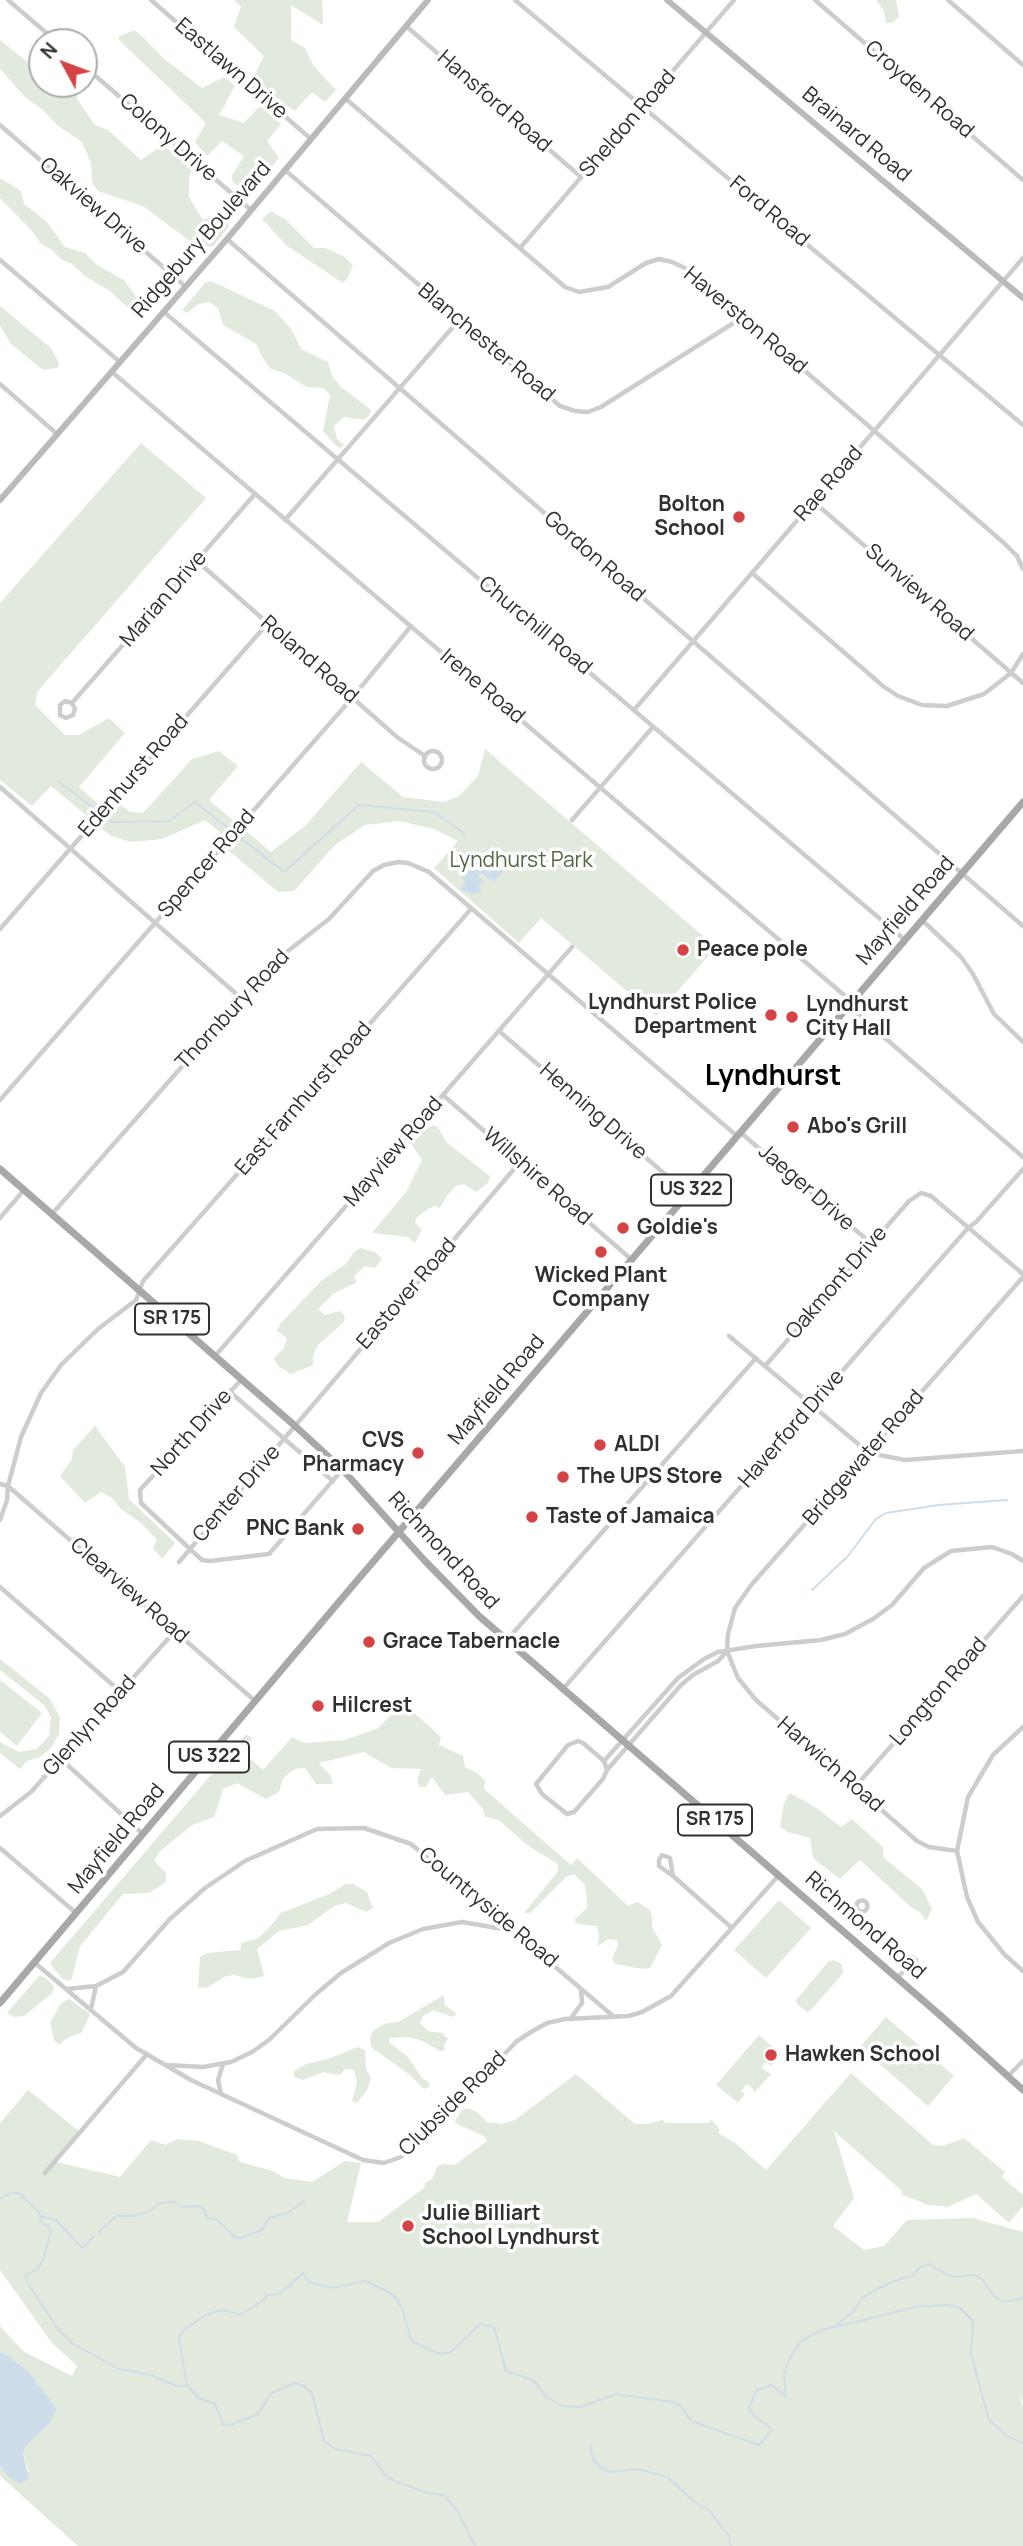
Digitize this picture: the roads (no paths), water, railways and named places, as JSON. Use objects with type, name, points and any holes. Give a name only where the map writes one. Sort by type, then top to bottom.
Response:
[{"type":"main road","name":"Mayfield Road","points":[[1,1999],[35,1963],[399,1532],[1023,802]]},
{"type":"main road","name":"Richmond Road","points":[[0,1169],[343,1470],[456,1593],[506,1640],[1023,2090]]},
{"type":"street","points":[[8,0],[41,28]]},
{"type":"street","name":"Eastlawn Drive","points":[[151,0],[311,139]]},
{"type":"street","name":"Ridgebury Boulevard","points":[[0,500],[227,239],[428,0]]},
{"type":"street","name":"Ford Road","points":[[515,0],[1023,425]]},
{"type":"street","name":"Brainard Road","points":[[667,0],[1023,298]]},
{"type":"street","name":"Sheldon Road","points":[[520,248],[734,0]]},
{"type":"street","name":"Croyden Road","points":[[815,0],[1023,180]]},
{"type":"street","points":[[948,0],[1023,65]]},
{"type":"street","name":"Hansford Road","points":[[406,26],[581,177]]},
{"type":"street","name":"Colony Drive","points":[[98,78],[251,210]]},
{"type":"street","name":"Haverston Road","points":[[346,99],[565,287],[579,292],[608,287],[646,262],[659,259],[687,269],[1004,543],[1017,556],[1023,569]]},
{"type":"street","name":"Oakview Drive","points":[[0,125],[186,286]]},
{"type":"street","name":"Blanchester Road","points":[[285,170],[560,405],[575,411],[588,412],[601,407],[743,317]]},
{"type":"street","name":"Gordon Road","points":[[227,239],[1023,926]]},
{"type":"street","name":"Rae Road","points":[[634,710],[1023,258]]},
{"type":"street","points":[[0,260],[120,362]]},
{"type":"street","name":"Churchill Road","points":[[164,312],[905,940]]},
{"type":"street","points":[[285,520],[459,320]]},
{"type":"street","name":"Irene Road","points":[[112,372],[844,995],[856,1013],[1023,1157]]},
{"type":"street","points":[[0,383],[58,434]]},
{"type":"street","name":"Marian Drive","points":[[72,703],[255,494]]},
{"type":"street","name":"Sunview Road","points":[[814,502],[1023,683]]},
{"type":"street","name":"Roland Road","points":[[197,561],[397,737],[425,756]]},
{"type":"street","points":[[752,573],[883,686],[898,696],[922,705],[947,706],[984,694],[1011,673],[1023,654]]},
{"type":"street","name":"Edenhurst Road","points":[[0,929],[267,624]]},
{"type":"street","name":"Spencer Road","points":[[0,1100],[352,698],[411,626]]},
{"type":"street","points":[[572,820],[653,727]]},
{"type":"street","name":"Roland Road","points":[[435,751],[440,754],[441,763],[438,767],[429,768],[425,764],[425,756],[435,751]]},
{"type":"street","points":[[0,787],[241,998]]},
{"type":"street","name":"Thornbury Road","points":[[52,1214],[275,961],[329,919],[365,879],[384,865],[408,863],[419,866],[548,975]]},
{"type":"street","name":"East Farnhurst Road","points":[[0,1520],[21,1437],[41,1393],[61,1365],[81,1344],[136,1300],[143,1281],[471,909]]},
{"type":"street","points":[[922,920],[961,957],[994,1014],[1023,1042]]},
{"type":"street","name":"Mayview Road","points":[[215,1356],[572,947]]},
{"type":"street","name":"Jaeger Drive","points":[[548,975],[872,1244]]},
{"type":"street","name":"Henning Drive","points":[[499,1031],[688,1194]]},
{"type":"street","name":"Willshire Road","points":[[443,1095],[632,1260]]},
{"type":"street","name":"Eastover Road","points":[[294,1425],[520,1162]]},
{"type":"street","name":"Haverford Drive","points":[[562,1690],[968,1227],[976,1222],[1023,1169]]},
{"type":"street","points":[[0,1218],[24,1190]]},
{"type":"street","name":"Oakmont Drive","points":[[765,1366],[914,1196],[927,1193],[968,1227]]},
{"type":"street","points":[[968,1227],[1023,1275]]},
{"type":"street","name":"Bridgewater Road","points":[[727,1651],[732,1618],[743,1597],[1023,1275]]},
{"type":"street","points":[[729,1336],[869,1453],[905,1460],[1023,1451]]},
{"type":"street","points":[[506,1640],[756,1358]]},
{"type":"street","name":"North Drive","points":[[190,1549],[141,1503],[140,1490],[241,1379]]},
{"type":"street","points":[[229,1391],[333,1481]]},
{"type":"street","name":"Center Drive","points":[[179,1562],[294,1425]]},
{"type":"street","points":[[190,1549],[202,1560],[210,1561],[269,1554],[343,1470]]},
{"type":"street","name":"Clearview Road","points":[[0,1484],[8,1486],[256,1702]]},
{"type":"street","points":[[604,1761],[681,1685],[703,1668],[718,1661],[727,1651],[821,1640],[845,1633],[873,1619],[892,1605],[925,1568],[951,1551],[992,1547],[1023,1561]]},
{"type":"street","points":[[0,1587],[121,1692]]},
{"type":"street","name":"Longton Road","points":[[855,1787],[1023,1596]]},
{"type":"street","name":"Glenlyn Road","points":[[0,1816],[31,1792],[175,1631]]},
{"type":"street","name":"Harwich Road","points":[[727,1651],[738,1678],[747,1690],[917,1841],[929,1847],[957,1851]]},
{"type":"street","points":[[1023,1727],[993,1755],[968,1797],[957,1851],[967,1897],[978,1922],[1004,1955],[1023,1971]]},
{"type":"street","points":[[607,1770],[604,1761],[583,1743],[574,1742],[568,1745],[538,1779],[536,1786],[562,1811],[570,1814],[603,1779],[625,1743]]},
{"type":"street","points":[[61,1759],[144,1834]]},
{"type":"street","name":"Countryside Road","points":[[66,1989],[96,1986],[123,1972],[170,1919],[205,1888],[244,1861],[317,1829],[364,1828],[411,1844],[614,2017]]},
{"type":"street","points":[[0,1847],[77,1913]]},
{"type":"street","points":[[673,1876],[670,1858],[662,1855],[659,1866],[732,1928]]},
{"type":"street","name":"Clubside Road","points":[[35,1963],[146,2054],[222,2094],[363,2160],[384,2163],[401,2157],[416,2146],[517,2041],[547,2024],[570,2019],[614,2017],[642,2011],[671,1996],[779,1875]]},
{"type":"street","points":[[166,2064],[203,2067],[223,2064],[252,2052],[270,2040],[341,1973],[389,1943],[424,1928],[462,1922],[515,1931]]},
{"type":"street","points":[[897,1978],[906,1968]]},
{"type":"street","points":[[91,2010],[96,1986]]},
{"type":"street","points":[[570,2019],[582,2004],[581,1987]]},
{"type":"street","points":[[45,2173],[146,2054]]},
{"type":"street","points":[[1009,2077],[1023,2061]]},
{"type":"street","points":[[222,2094],[218,2080],[223,2064]]},
{"type":"water","points":[[490,855],[496,866],[504,859],[509,864],[493,882],[482,873],[478,876],[484,882],[479,885],[481,892],[472,894],[460,889],[465,883],[461,872],[477,869]]},
{"type":"water","points":[[0,2352],[8,2355],[30,2373],[57,2409],[50,2423],[25,2447],[23,2453],[29,2478],[20,2484],[10,2478],[0,2466]]},
{"type":"waterway","points":[[59,782],[99,812]]},
{"type":"waterway","points":[[103,815],[112,822],[169,821],[195,802],[284,872],[359,805],[434,812],[464,833]]},
{"type":"waterway","points":[[812,1590],[848,1556],[876,1519],[886,1513],[939,1505],[1007,1500]]},
{"type":"waterway","points":[[0,2199],[12,2192],[20,2194],[38,2211],[43,2224],[49,2226],[51,2232],[43,2260],[38,2268],[26,2276],[27,2282],[58,2329],[72,2343],[119,2369],[151,2375],[176,2386],[187,2386],[179,2338],[183,2331],[206,2315],[217,2311],[225,2310],[240,2315],[267,2295],[280,2294],[303,2273],[309,2282],[332,2288],[365,2281],[387,2291],[396,2298],[402,2308],[411,2340],[442,2354],[451,2352],[480,2324],[494,2327],[506,2371],[533,2380],[546,2396],[561,2406],[581,2407],[616,2394],[673,2402],[680,2405],[691,2421],[759,2445],[772,2429],[755,2417],[749,2408],[757,2390],[772,2385],[786,2397],[784,2376],[789,2359],[801,2341],[824,2329],[915,2307],[946,2305],[959,2307],[973,2321],[971,2354],[989,2420],[1005,2434],[1023,2444]]},
{"type":"waterway","points":[[99,2232],[116,2216],[133,2216],[147,2212],[160,2203],[174,2202],[183,2207],[198,2206],[204,2209],[207,2218],[216,2219],[236,2238],[241,2238],[262,2230],[269,2218],[288,2213],[304,2201]]},
{"type":"waterway","points":[[41,2216],[56,2220],[81,2247],[93,2237]]},
{"type":"waterway","points":[[835,2326],[853,2312],[863,2297],[889,2283],[913,2275],[919,2268],[929,2264],[955,2277],[975,2275],[982,2279],[1002,2302],[1023,2297]]},
{"type":"waterway","points":[[187,2386],[199,2398],[215,2404],[223,2424],[228,2426],[258,2414],[271,2393],[295,2383],[304,2386],[312,2393],[324,2441],[335,2449],[371,2456],[385,2475],[394,2481],[445,2496],[457,2510],[475,2546]]},
{"type":"waterway","points":[[590,2445],[593,2459],[600,2467],[610,2472],[638,2469],[668,2477],[693,2501],[709,2510],[728,2535],[731,2546]]},
{"type":"place","name":"Bolton School","points":[[739,517]]},
{"type":"place","name":"Peace pole","points":[[683,950]]},
{"type":"place","name":"Lyndhurst Police Department","points":[[771,1015]]},
{"type":"place","name":"Lyndhurst City Hall","points":[[792,1017]]},
{"type":"place","name":"Abo's Grill","points":[[793,1127]]},
{"type":"place","name":"Goldie's","points":[[623,1228]]},
{"type":"place","name":"Wicked Plant Company","points":[[601,1252]]},
{"type":"place","name":"ALDI","points":[[600,1445]]},
{"type":"place","name":"CVS Pharmacy","points":[[418,1453]]},
{"type":"place","name":"The UPS Store","points":[[563,1477]]},
{"type":"place","name":"Taste of Jamaica","points":[[532,1517]]},
{"type":"place","name":"PNC Bank","points":[[358,1529]]},
{"type":"place","name":"Grace Tabernacle","points":[[369,1642]]},
{"type":"place","name":"Hilcrest","points":[[318,1706]]},
{"type":"place","name":"Hawken School","points":[[771,2055]]},
{"type":"place","name":"Julie Billiart School Lyndhurst","points":[[408,2226]]},
{"type":"district","name":"Lyndhurst","points":[[773,1077]]},
{"type":"park label","name":"Lyndhurst Park","points":[[521,861]]}]
